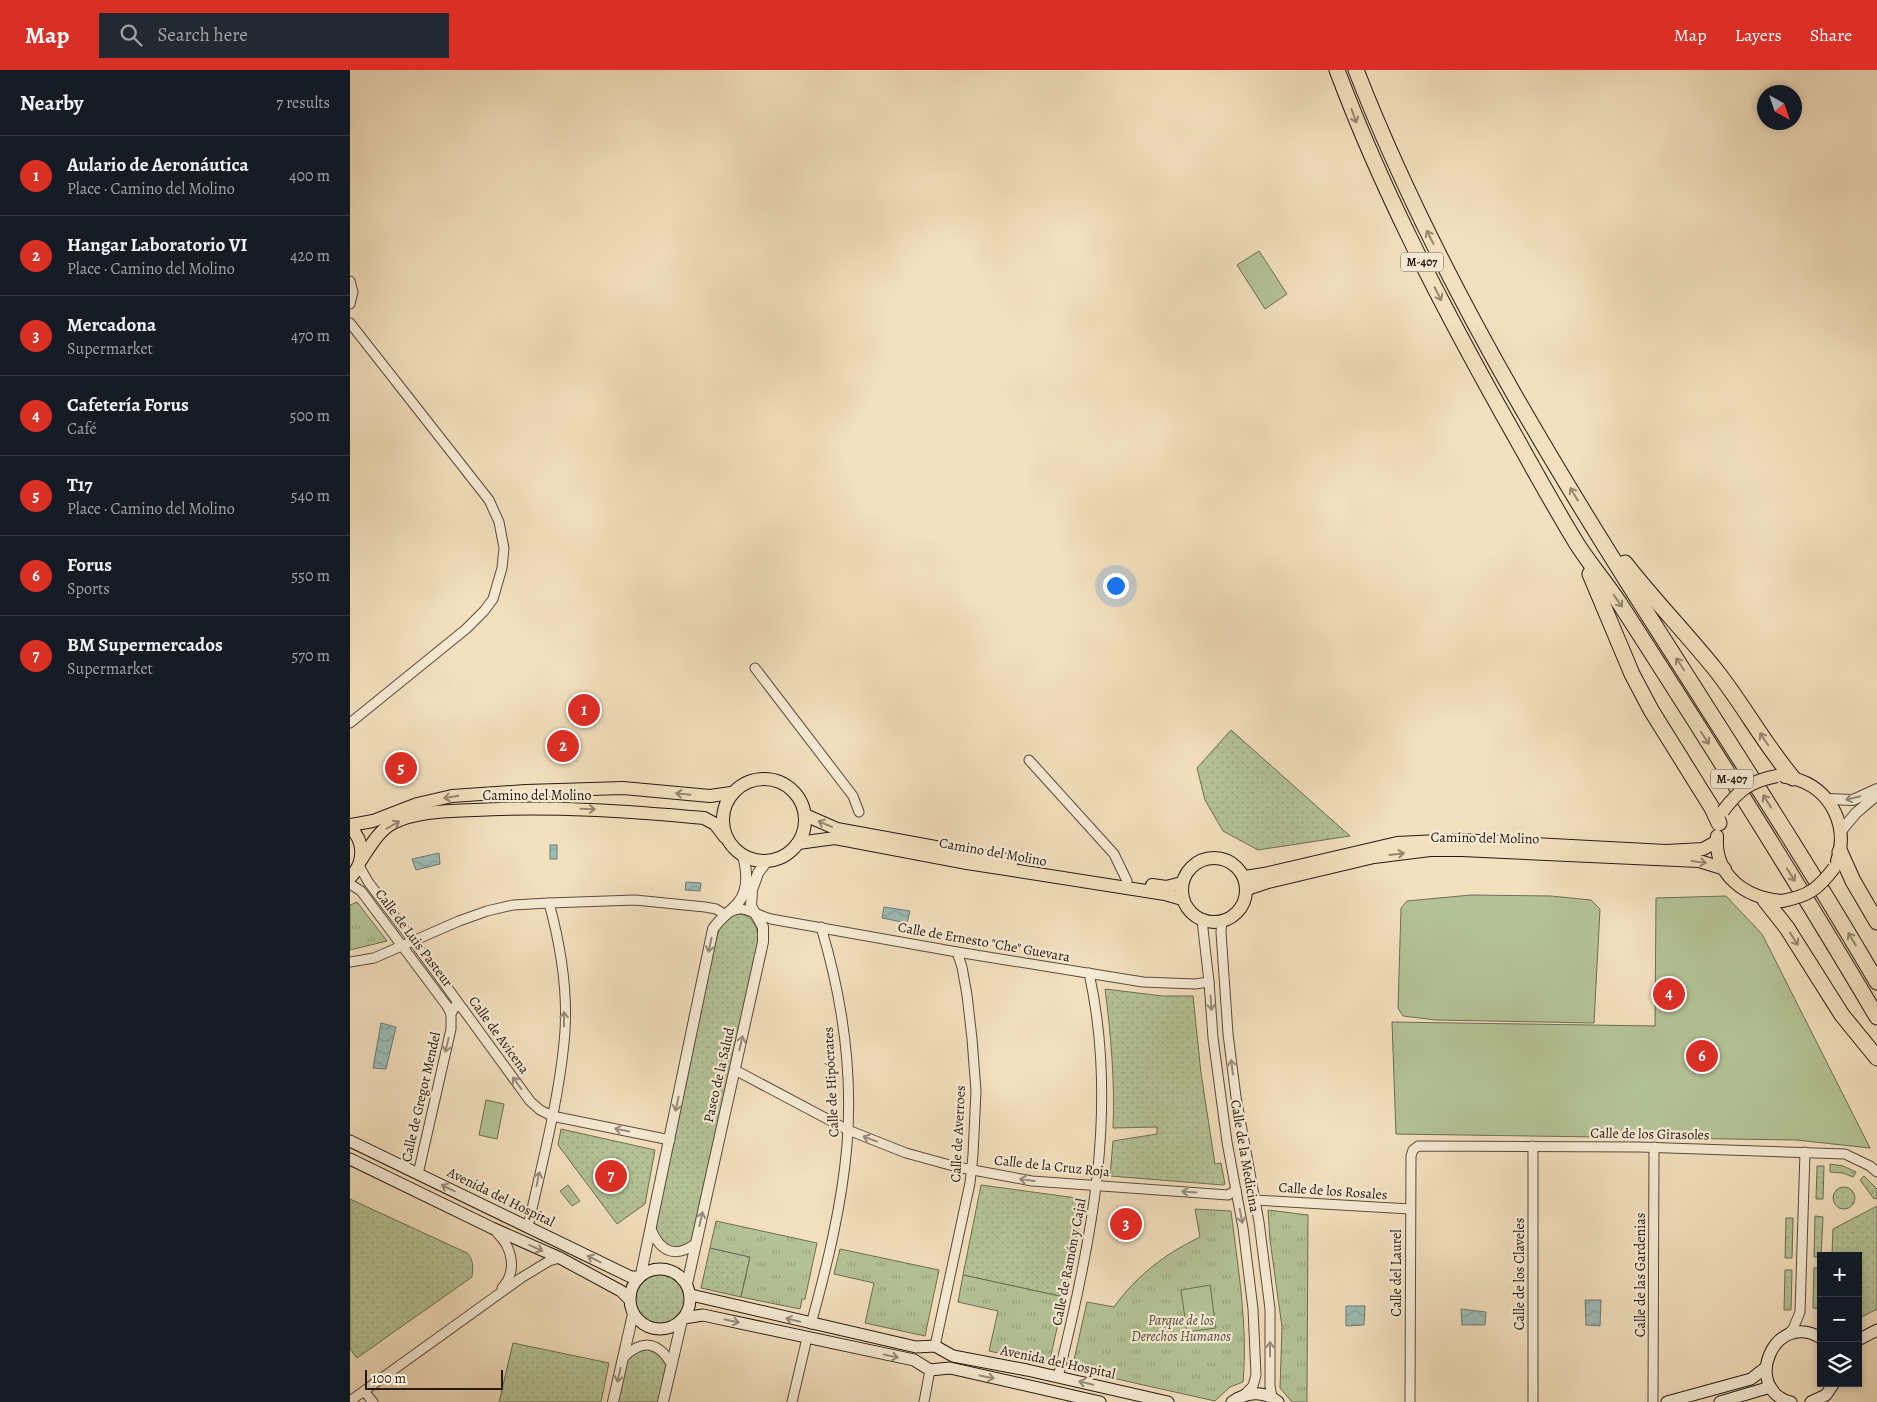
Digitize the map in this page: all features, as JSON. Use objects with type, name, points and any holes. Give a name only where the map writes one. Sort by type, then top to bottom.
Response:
[{"type":"highway","name":"M-407","points":[[1337,70],[1360,131],[1403,226],[1473,360],[1579,547],[1620,604],[1726,771],[1877,1016]]},
{"type":"highway","name":"M-407","points":[[1356,70],[1420,218],[1493,358],[1598,536],[1828,899],[1877,982]]},
{"type":"highway","points":[[1598,536],[1609,543],[1650,595],[1716,669],[1793,778]]},
{"type":"highway","points":[[1579,547],[1583,561],[1593,580],[1632,674],[1651,710],[1712,808],[1721,817]]},
{"type":"highway","points":[[1840,852],[1853,881],[1877,922]]},
{"type":"highway","points":[[1765,900],[1787,928],[1842,1014],[1877,1058]]},
{"type":"main road","points":[[1777,776],[1793,778],[1809,784],[1828,800],[1837,815],[1841,831],[1840,852],[1834,868],[1822,885],[1801,897],[1782,901],[1765,900],[1749,894],[1736,884],[1724,869],[1719,854],[1717,838],[1721,817],[1734,796],[1747,785],[1764,778],[1777,776]]},
{"type":"main road","points":[[757,778],[772,778],[782,782],[794,791],[803,804],[805,815],[804,830],[798,843],[790,852],[779,858],[767,861],[743,856],[733,848],[725,837],[722,822],[724,806],[731,793],[743,783],[757,778]]},
{"type":"main road","name":"Camino del Molino","points":[[350,826],[373,821],[417,804],[452,796],[526,791],[623,788],[710,796],[731,793]]},
{"type":"main road","name":"Camino del Molino","points":[[350,878],[379,835],[392,823],[418,815],[531,807],[622,810],[704,818],[715,824],[725,837]]},
{"type":"main road","name":"Camino del Molino","points":[[805,815],[838,829],[968,854],[1128,881],[1166,886],[1182,883]]},
{"type":"main road","points":[[350,826],[356,832],[360,841],[362,851],[360,863]]},
{"type":"main road","name":"Camino del Molino","points":[[798,843],[835,838],[966,863],[1166,894],[1182,899]]},
{"type":"main road","name":"Camino del Molino","points":[[1246,883],[1264,874],[1390,845],[1430,840],[1666,851],[1703,849],[1714,843],[1717,838]]},
{"type":"main road","name":"Camino del Molino","points":[[1246,883],[1268,882],[1374,857],[1430,850],[1699,861],[1724,869]]},
{"type":"main road","points":[[1211,857],[1225,858],[1237,865],[1246,883],[1246,900],[1240,909],[1222,921],[1211,922],[1202,920],[1189,910],[1182,899],[1182,883],[1188,871],[1198,861],[1211,857]]},
{"type":"main road","name":"Avenida del Hospital","points":[[350,1141],[631,1277],[640,1276]]},
{"type":"main road","points":[[350,1159],[492,1228],[560,1258],[621,1291],[630,1298]]},
{"type":"main road","points":[[657,1268],[669,1269],[680,1275],[687,1284],[691,1295],[690,1307],[683,1319],[675,1325],[664,1329],[652,1328],[641,1323],[633,1314],[630,1298],[631,1290],[640,1276],[657,1268]]},
{"type":"main road","name":"Avenida del Hospital","points":[[691,1295],[916,1348],[935,1349],[953,1356],[1058,1376],[1168,1402]]},
{"type":"main road","points":[[683,1319],[704,1315],[914,1360],[930,1367],[950,1368],[1054,1397],[1100,1402]]},
{"type":"main road","points":[[1862,1338],[1877,1330]]},
{"type":"main road","points":[[1789,1402],[1772,1389],[1767,1379],[1768,1355],[1776,1343],[1787,1335],[1798,1332],[1815,1336]]},
{"type":"main road","points":[[935,1349],[945,1361],[930,1367],[921,1355],[935,1349]]},
{"type":"main road","points":[[1667,1402],[1751,1379],[1766,1368]]},
{"type":"main road","points":[[1814,1402],[1826,1394],[1831,1387]]},
{"type":"main road","points":[[1720,1402],[1767,1388],[1772,1389]]},
{"type":"main road","points":[[1232,1402],[1245,1394],[1259,1393],[1275,1400]]},
{"type":"street","points":[[350,281],[353,292],[350,304]]},
{"type":"street","points":[[350,323],[489,500],[499,522],[504,548],[502,568],[493,599],[484,612],[466,629],[350,722]]},
{"type":"street","points":[[755,668],[853,796],[859,812]]},
{"type":"street","points":[[1029,760],[1114,854],[1128,881]]},
{"type":"street","points":[[1828,800],[1852,800],[1877,789]]},
{"type":"street","points":[[1841,831],[1856,813],[1877,795]]},
{"type":"street","points":[[640,1276],[713,929],[724,914],[739,902],[745,889],[747,872],[743,856]]},
{"type":"street","name":"Paseo de la Salud","points":[[687,1284],[763,942],[763,926],[752,906],[752,890],[758,873],[767,861]]},
{"type":"street","name":"Calle de Avicena","points":[[360,863],[369,883],[530,1101],[540,1110],[552,1116],[670,1140]]},
{"type":"street","name":"Calle de Luis Pasteur","points":[[350,884],[361,890],[404,946],[451,1014]]},
{"type":"street","points":[[350,962],[374,958],[459,921],[487,911],[513,906],[550,902],[635,900],[705,907],[716,909],[724,914]]},
{"type":"street","points":[[528,1227],[552,1116],[564,1042],[564,998],[560,950],[550,902]]},
{"type":"street","points":[[724,914],[739,909],[756,915]]},
{"type":"street","name":"Calle de Ernesto \"Che\" Guevara","points":[[756,915],[957,952],[1143,982],[1195,984],[1209,982]]},
{"type":"street","name":"Calle de la Medicina","points":[[1202,920],[1215,1056],[1227,1142],[1243,1228],[1253,1309],[1256,1375],[1252,1386],[1245,1394]]},
{"type":"street","points":[[1222,921],[1221,932],[1228,1034],[1236,1097],[1255,1200],[1270,1309],[1270,1386],[1275,1400]]},
{"type":"street","name":"Calle de Hipócrates","points":[[811,1324],[839,1206],[848,1130],[846,1045],[838,993],[821,927]]},
{"type":"street","name":"Calle de Averroes","points":[[935,1349],[971,1170],[976,1091],[967,995],[957,952]]},
{"type":"street","name":"Calle de Ramón y Cajal","points":[[1058,1376],[1072,1322],[1097,1185],[1102,1114],[1101,1069],[1097,1019],[1089,973]]},
{"type":"street","points":[[451,1014],[452,1008],[455,1006],[463,1009]]},
{"type":"street","name":"Calle de Gregor Mendel","points":[[418,1174],[451,1029],[451,1014]]},
{"type":"street","name":"Calle de la Cruz Roja","points":[[735,1070],[848,1130],[906,1153],[971,1170],[1032,1181],[1228,1195],[1236,1190]]},
{"type":"street","name":"Calle de los Girasoles","points":[[1418,1146],[1654,1147],[1845,1154],[1870,1166],[1877,1172]]},
{"type":"street","name":"Calle del Laurel","points":[[1410,1402],[1411,1156],[1413,1150],[1418,1146]]},
{"type":"street","name":"Calle de los Claveles","points":[[1533,1146],[1533,1402]]},
{"type":"street","name":"Calle de las Gardenias","points":[[1653,1402],[1654,1147]]},
{"type":"street","points":[[1805,1152],[1800,1312],[1804,1328],[1815,1336]]},
{"type":"street","name":"Calle de los Rosales","points":[[1255,1200],[1410,1209]]},
{"type":"street","points":[[492,1228],[506,1241],[511,1254],[512,1268],[508,1282],[492,1298]]},
{"type":"street","points":[[651,1229],[656,1241],[667,1250],[684,1251],[696,1243]]},
{"type":"street","points":[[350,1401],[492,1298],[549,1261],[560,1258]]},
{"type":"street","points":[[1787,1335],[1796,1324],[1800,1312]]},
{"type":"street","points":[[614,1402],[633,1314]]},
{"type":"street","points":[[664,1402],[683,1319]]},
{"type":"street","points":[[792,1402],[807,1338]]},
{"type":"street","points":[[623,1358],[631,1350],[646,1345],[659,1348],[666,1354],[672,1365]]},
{"type":"street","points":[[924,1402],[930,1367]]},
{"type":"street","points":[[364,1391],[373,1402]]},
{"type":"green space","points":[[1259,251],[1287,294],[1265,309],[1237,265]]},
{"type":"green space","points":[[1231,730],[1350,836],[1258,850],[1223,831],[1205,800],[1197,768]]},
{"type":"green space","points":[[1471,895],[1551,896],[1591,900],[1600,909],[1594,1023],[1436,1020],[1403,1016],[1398,1008],[1401,908],[1407,901]]},
{"type":"green space","points":[[1726,896],[1762,934],[1870,1148],[1796,1140],[1396,1134],[1392,1022],[1655,1026],[1656,898]]},
{"type":"green space","points":[[357,902],[387,941],[350,950],[350,905]]},
{"type":"green space","points":[[736,914],[746,916],[753,921],[759,940],[694,1241],[682,1250],[663,1244],[658,1238],[655,1227],[717,935],[725,918]]},
{"type":"green space","points":[[1105,989],[1163,996],[1193,996],[1201,1073],[1215,1164],[1221,1163],[1225,1184],[1110,1176],[1113,1141],[1157,1134],[1157,1127],[1113,1128],[1112,1059]]},
{"type":"green space","points":[[486,1100],[504,1104],[497,1139],[479,1135]]},
{"type":"green space","points":[[561,1129],[655,1150],[645,1204],[617,1224],[558,1145]]},
{"type":"green space","points":[[1830,1164],[1843,1166],[1856,1172],[1853,1177],[1843,1173],[1830,1172]]},
{"type":"green space","points":[[1817,1166],[1824,1166],[1823,1199],[1816,1199]]},
{"type":"green space","points":[[1864,1176],[1877,1189],[1877,1198],[1874,1199],[1860,1180]]},
{"type":"green space","points":[[568,1185],[580,1201],[572,1206],[560,1191]]},
{"type":"green space","points":[[981,1185],[1084,1199],[1064,1297],[963,1275]]},
{"type":"green space","points":[[1844,1187],[1852,1190],[1855,1198],[1852,1206],[1844,1209],[1836,1206],[1833,1198],[1836,1190]]},
{"type":"green space","points":[[350,1199],[467,1253],[471,1258],[473,1267],[472,1277],[357,1358],[350,1349]]},
{"type":"green space","points":[[1877,1206],[1877,1309],[1862,1317],[1862,1252],[1832,1252],[1833,1229]]},
{"type":"green space","name":"Parque de los Derechos Humanos","points":[[1195,1209],[1231,1211],[1243,1318],[1243,1382],[1230,1387],[1215,1401],[1072,1369],[1087,1302],[1114,1307],[1132,1285],[1152,1266],[1200,1237]]},
{"type":"green space","points":[[1268,1210],[1308,1215],[1307,1402],[1292,1402],[1280,1388],[1282,1327],[1270,1240]]},
{"type":"green space","points":[[1815,1216],[1823,1217],[1821,1252],[1817,1252],[1817,1257],[1814,1257]]},
{"type":"green space","points":[[1786,1218],[1793,1218],[1792,1258],[1785,1258]]},
{"type":"green space","points":[[716,1221],[817,1243],[805,1299],[802,1299],[800,1309],[741,1297],[750,1257],[710,1248]]},
{"type":"green space","points":[[710,1248],[750,1257],[741,1297],[701,1288]]},
{"type":"green space","points":[[840,1249],[939,1270],[925,1336],[865,1323],[874,1283],[834,1274]]},
{"type":"green space","points":[[1814,1268],[1817,1268],[1817,1308],[1813,1308]]},
{"type":"green space","points":[[654,1269],[666,1269],[682,1277],[688,1287],[690,1299],[688,1311],[682,1321],[666,1329],[654,1329],[638,1321],[630,1305],[630,1293],[638,1277]]},
{"type":"green space","points":[[1785,1270],[1792,1270],[1791,1310],[1784,1310]]},
{"type":"green space","points":[[963,1275],[1064,1297],[1049,1364],[989,1351],[998,1311],[958,1302]]},
{"type":"green space","points":[[1210,1285],[1216,1328],[1187,1332],[1181,1290]]},
{"type":"green space","points":[[513,1343],[609,1363],[601,1402],[499,1402]]},
{"type":"green space","points":[[645,1348],[657,1352],[665,1362],[666,1376],[660,1402],[617,1402],[627,1360],[632,1352]]},
{"type":"water","points":[[550,845],[557,845],[557,859],[550,859]]},
{"type":"water","points":[[439,853],[440,864],[416,870],[412,859]]},
{"type":"water","points":[[686,882],[701,883],[700,891],[685,890]]},
{"type":"water","points":[[884,907],[910,911],[907,923],[882,918]]},
{"type":"water","points":[[381,1023],[396,1027],[386,1069],[373,1068]]},
{"type":"water","points":[[1585,1300],[1601,1300],[1600,1326],[1586,1325]]},
{"type":"water","points":[[1346,1306],[1365,1306],[1364,1325],[1346,1326]]},
{"type":"water","points":[[1461,1309],[1486,1312],[1485,1325],[1462,1325]]},
{"type":"place","name":"Aulario de Aeronáutica","points":[[584,710]]},
{"type":"place","name":"Hangar Laboratorio VI","points":[[563,746]]},
{"type":"place","name":"T17","points":[[401,768]]},
{"type":"place","name":"Cafetería Forus","points":[[1669,994]]},
{"type":"place","name":"Forus","points":[[1702,1056]]},
{"type":"place","name":"BM Supermercados","points":[[611,1176]]},
{"type":"place","name":"Mercadona","points":[[1126,1224]]}]
